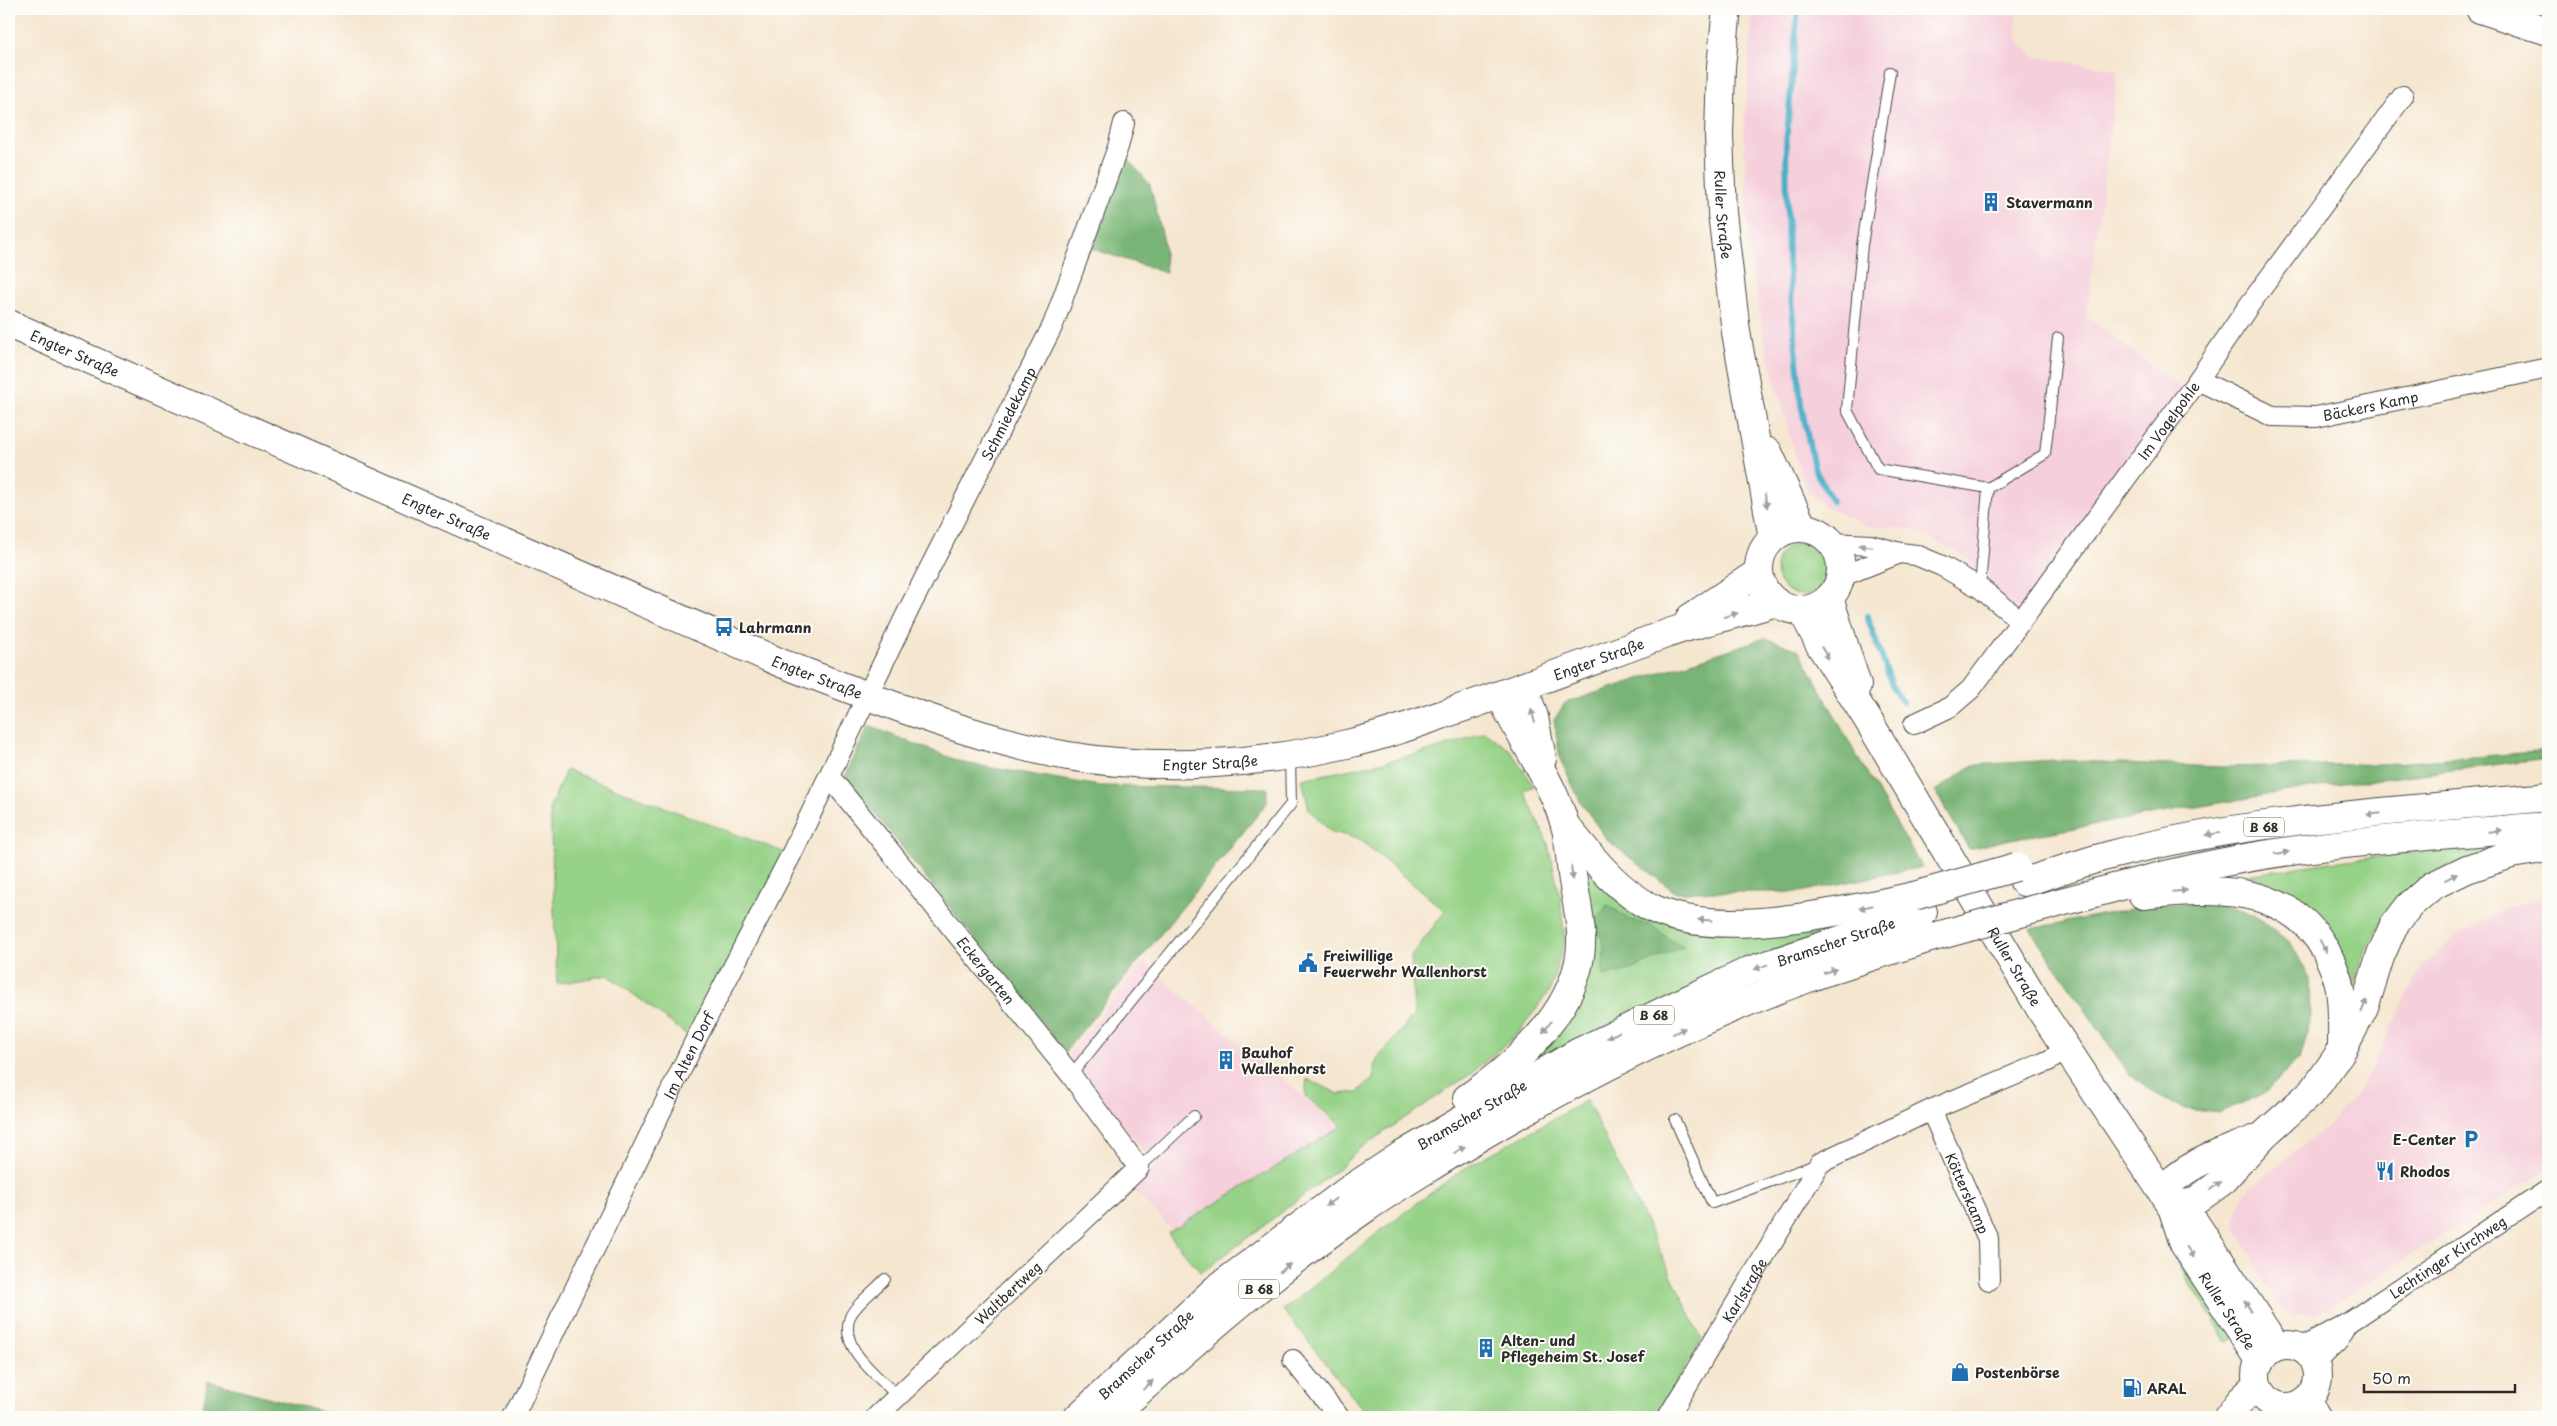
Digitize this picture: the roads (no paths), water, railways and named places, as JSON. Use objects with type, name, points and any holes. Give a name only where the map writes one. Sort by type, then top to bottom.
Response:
[{"type":"main road","name":"Ruller Straße","points":[[1727,9],[1721,66],[1719,135],[1722,213],[1731,303],[1773,538]]},
{"type":"main road","points":[[2480,9],[2548,30]]},
{"type":"main road","name":"Engter Straße","points":[[9,324],[781,663],[869,696],[985,735],[1067,756],[1119,762],[1168,764],[1224,762],[1290,755],[1348,744],[1512,692],[1668,633],[1776,602]]},
{"type":"main road","name":"Ruller Straße","points":[[1753,419],[1803,528]]},
{"type":"main road","points":[[1803,528],[1819,533],[1832,543],[1841,565],[1835,588],[1817,606],[1802,610],[1788,608],[1776,602],[1767,594],[1759,572],[1765,548],[1773,538],[1787,531],[1803,528]]},
{"type":"main road","name":"Engter Straße","points":[[1668,633],[1759,572]]},
{"type":"main road","name":"Ruller Straße","points":[[1835,588],[1868,720]]},
{"type":"main road","name":"Ruller Straße","points":[[1802,610],[1820,645],[1868,720],[2066,1050],[2167,1200],[2184,1244],[2290,1384]]},
{"type":"main road","points":[[1371,1174],[1385,1152],[1478,1090],[1515,1062],[1546,1029],[1560,1007],[1578,966],[1581,935],[1565,825],[1512,692]]},
{"type":"main road","name":"B 68","points":[[1919,904],[2020,875],[2087,849],[2107,856],[2190,838],[2318,819],[2548,797]]},
{"type":"main road","points":[[1565,825],[1595,861],[1630,894],[1653,908],[1681,918],[1747,923],[1919,904]]},
{"type":"main road","name":"B 68","points":[[2080,897],[2143,880],[2236,860],[2324,847],[2548,826]]},
{"type":"main road","points":[[2167,1200],[2194,1202],[2220,1183],[2264,1135],[2314,1090],[2342,1050],[2364,1008],[2380,957],[2393,927],[2409,906],[2432,886],[2467,868],[2511,854],[2548,848]]},
{"type":"main road","points":[[2080,897],[2109,901],[2190,890],[2244,893],[2279,903],[2301,918],[2319,938],[2333,963],[2340,990],[2342,1050]]},
{"type":"main road","name":"Bramscher Straße","points":[[1111,1417],[1224,1316],[1366,1207],[1515,1115],[1590,1073],[1688,1026],[1804,980],[1937,936],[2080,897]]},
{"type":"main road","name":"Bramscher Straße","points":[[1078,1417],[1216,1289],[1276,1242],[1371,1174],[1577,1053],[1750,971],[1919,904]]},
{"type":"main road","points":[[2228,1417],[2240,1401],[2290,1384]]},
{"type":"main road","points":[[2240,1417],[2290,1384]]},
{"type":"street","name":"Im Vogelpohle","points":[[1914,724],[1950,707],[1971,688],[2198,380],[2250,304],[2403,96]]},
{"type":"street","name":"Schmiedekamp","points":[[869,696],[909,609],[1053,325],[1118,147],[1124,123]]},
{"type":"street","name":"Bäckers Kamp","points":[[2198,380],[2272,416],[2316,417],[2548,368]]},
{"type":"street","points":[[1832,543],[1870,545],[1916,555],[1933,562],[1980,588],[2021,621]]},
{"type":"street","points":[[1835,588],[1900,553]]},
{"type":"street","name":"Im Alten Dorf","points":[[513,1417],[695,1041],[787,864],[869,696]]},
{"type":"street","name":"Eckergarten","points":[[829,776],[1071,1076],[1139,1168]]},
{"type":"street","points":[[1820,1163],[1931,1110],[2048,1060],[2066,1050]]},
{"type":"street","name":"Kötterskamp","points":[[1931,1110],[1988,1239],[1989,1280]]},
{"type":"street","name":"Karlstraße","points":[[1668,1417],[1820,1163]]},
{"type":"street","name":"Waltbertweg","points":[[876,1417],[1139,1168]]},
{"type":"street","name":"Lechtinger Kirchweg","points":[[2290,1384],[2348,1324],[2548,1190]]},
{"type":"street","points":[[1293,1360],[1339,1417]]},
{"type":"lane","points":[[1890,72],[1862,245],[1847,410],[1878,469],[1988,488],[2045,454],[2058,338]]},
{"type":"lane","points":[[1980,588],[1988,488]]},
{"type":"lane","points":[[1071,1076],[1291,804],[1290,755]]},
{"type":"lane","points":[[1139,1168],[1194,1116]]},
{"type":"lane","points":[[1675,1120],[1712,1203],[1820,1163]]},
{"type":"lane","points":[[885,1280],[850,1317],[849,1339],[853,1350],[898,1397]]},
{"type":"waterway","points":[[1798,9],[1786,145],[1788,262],[1801,404],[1814,468],[1832,501]]},
{"type":"waterway","points":[[1867,616],[1893,688],[1903,702]]},
{"type":"place","name":"Stavermann","points":[[1991,202]]},
{"type":"place","name":"Lahrmann","points":[[724,627]]},
{"type":"place","name":"Freiwillige Feuerwehr Wallenhorst","points":[[1308,963]]},
{"type":"place","name":"Bauhof Wallenhorst","points":[[1226,1060]]},
{"type":"place","name":"E-Center","points":[[2471,1139]]},
{"type":"place","name":"Rhodos","points":[[2385,1171]]},
{"type":"place","name":"Alten- und Pflegeheim St. Josef","points":[[1486,1348]]},
{"type":"place","name":"Postenbörse","points":[[1960,1372]]},
{"type":"place","name":"ARAL","points":[[2132,1388]]}]
